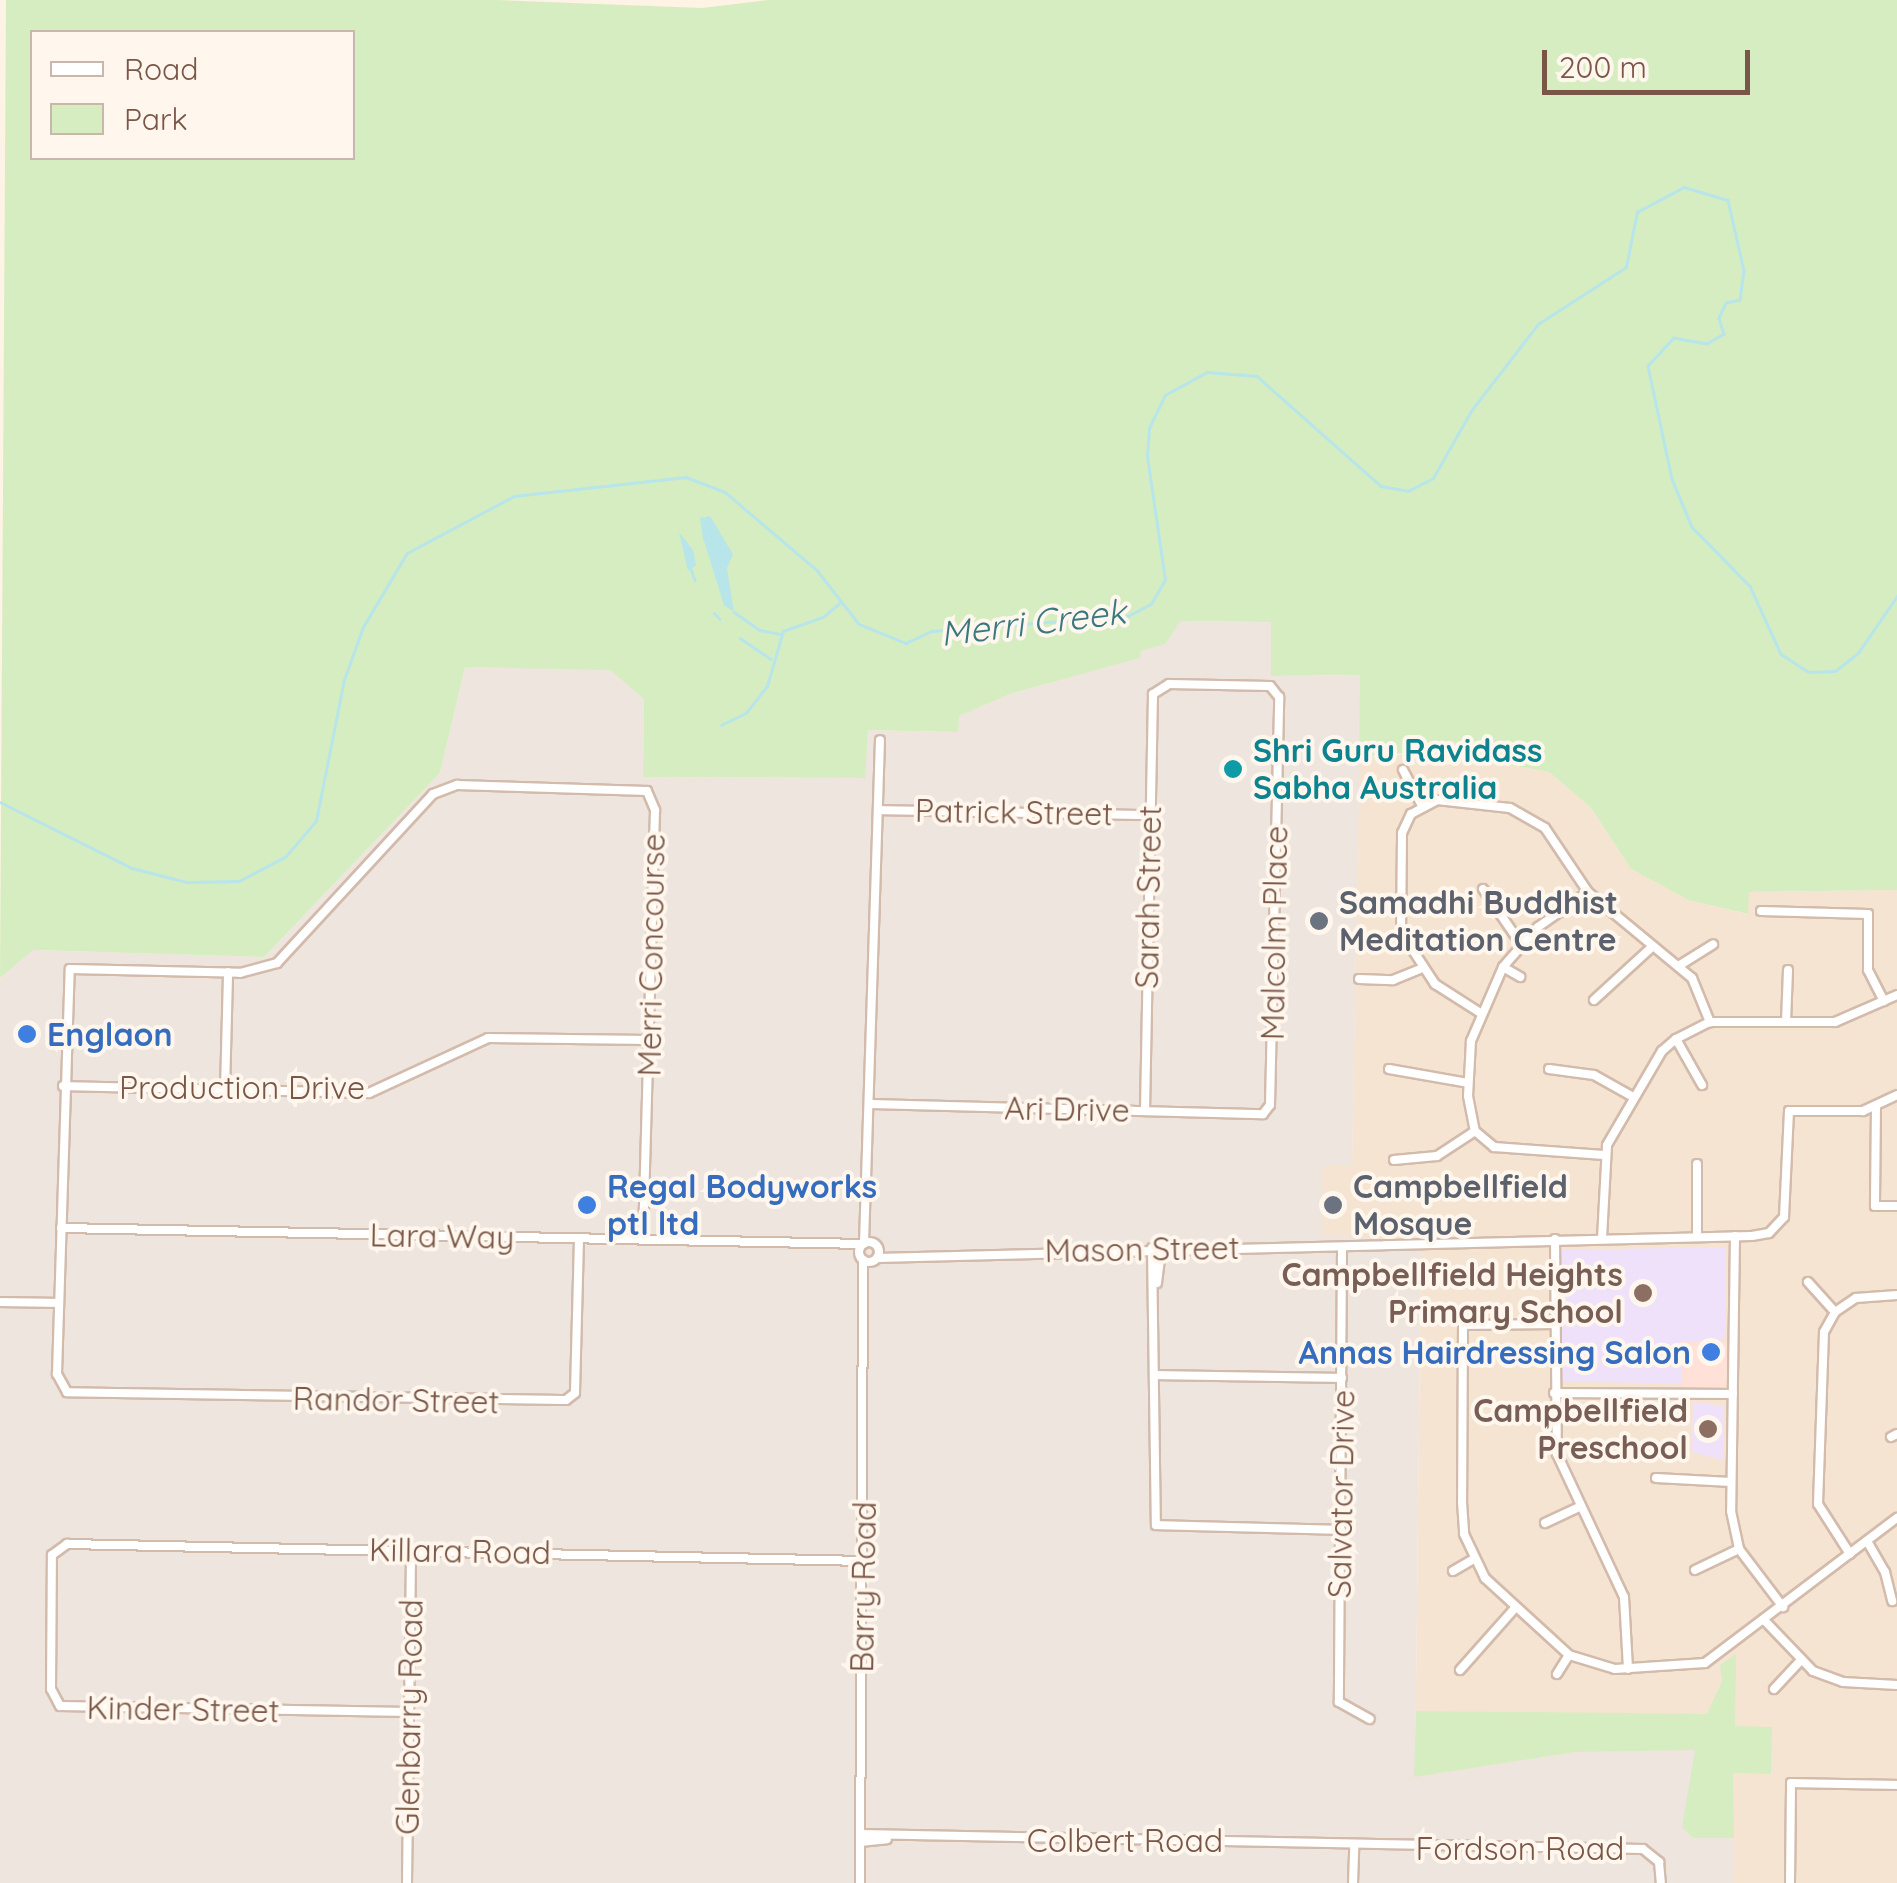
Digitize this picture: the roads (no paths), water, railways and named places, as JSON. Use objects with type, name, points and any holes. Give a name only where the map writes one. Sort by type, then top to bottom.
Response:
[{"type":"street","name":"Sarah Street","points":[[1144,1110],[1150,815],[1159,686]]},
{"type":"street","name":"Malcolm Place","points":[[1159,686],[1270,686],[1280,697],[1270,1104],[1263,1114]]},
{"type":"street","points":[[823,1244],[863,1244],[869,1202],[880,740]]},
{"type":"street","points":[[1403,770],[1422,805]]},
{"type":"street","name":"Merri Concourse","points":[[62,1389],[59,1303],[63,1086],[70,968],[256,971],[285,958],[433,794],[457,785],[634,789],[647,792],[655,810],[643,1239]]},
{"type":"street","points":[[1482,1014],[1420,968],[1400,921],[1402,833],[1422,805],[1452,800],[1527,815],[1553,837],[1588,892],[1680,965],[1710,1022]]},
{"type":"street","name":"Patrick Street","points":[[878,810],[1150,815]]},
{"type":"street","points":[[1483,889],[1521,944]]},
{"type":"street","points":[[1588,892],[1521,944],[1503,967],[1470,1041],[1468,1083],[1474,1131],[1494,1147],[1604,1155]]},
{"type":"street","points":[[1761,911],[1868,914],[1868,970],[1884,1001]]},
{"type":"street","points":[[1680,965],[1712,944]]},
{"type":"street","points":[[1594,1000],[1654,946]]},
{"type":"street","points":[[1503,967],[1520,978]]},
{"type":"street","points":[[1359,979],[1393,980],[1420,968]]},
{"type":"street","points":[[1786,1022],[1788,970]]},
{"type":"street","points":[[224,1090],[228,972]]},
{"type":"street","points":[[1602,1238],[1604,1155],[1633,1098],[1676,1039],[1710,1022],[1835,1022],[1897,995]]},
{"type":"street","name":"Production Drive","points":[[63,1086],[369,1093],[498,1036],[649,1040]]},
{"type":"street","points":[[1676,1039],[1702,1085]]},
{"type":"street","points":[[1389,1069],[1468,1083]]},
{"type":"street","points":[[1549,1069],[1594,1075],[1633,1098]]},
{"type":"street","points":[[1897,1095],[1876,1106],[1875,1206],[1897,1206]]},
{"type":"street","name":"Ari Drive","points":[[871,1104],[1263,1114]]},
{"type":"street","name":"Mason Street","points":[[862,1258],[876,1260],[906,1253],[1157,1248],[1342,1251],[1364,1244],[1769,1232],[1784,1217],[1789,1111],[1876,1106]]},
{"type":"street","points":[[1394,1160],[1437,1156],[1474,1131]]},
{"type":"street","points":[[1697,1164],[1697,1237]]},
{"type":"street","points":[[869,1202],[877,1245]]},
{"type":"street","name":"Lara Way","points":[[61,1228],[823,1244]]},
{"type":"street","points":[[1735,1236],[1732,1482],[1739,1548],[1783,1607]]},
{"type":"street","name":"Randor Street","points":[[62,1389],[94,1395],[566,1400],[575,1393],[579,1239]]},
{"type":"street","points":[[1555,1240],[1557,1454],[1624,1597],[1628,1669]]},
{"type":"street","points":[[823,1244],[862,1258]]},
{"type":"street","name":"Mason Street","points":[[863,1244],[906,1253]]},
{"type":"street","name":"Barry Road","points":[[860,1883],[868,1292],[863,1244]]},
{"type":"street","name":"Barry Road","points":[[868,1292],[877,1245]]},
{"type":"street","points":[[1157,1248],[1156,1525],[1341,1530]]},
{"type":"street","name":"Salvator Drive","points":[[1342,1251],[1339,1702],[1370,1719]]},
{"type":"street","points":[[1808,1282],[1835,1312]]},
{"type":"street","points":[[1850,1554],[1818,1504],[1824,1332],[1835,1312],[1869,1294],[1897,1294]]},
{"type":"street","points":[[0,1302],[59,1303]]},
{"type":"street","points":[[1554,1324],[1463,1324],[1462,1502],[1472,1560],[1515,1608],[1569,1655],[1628,1669],[1706,1662],[1897,1518]]},
{"type":"street","points":[[1155,1375],[1342,1378]]},
{"type":"street","points":[[1554,1393],[1733,1394]]},
{"type":"street","points":[[1656,1478],[1732,1482]]},
{"type":"street","points":[[1545,1523],[1580,1507]]},
{"type":"street","points":[[1867,1541],[1885,1572],[1892,1601]]},
{"type":"street","name":"Killara Road","points":[[56,1548],[864,1561]]},
{"type":"street","name":"Kinder Street","points":[[56,1548],[51,1558],[50,1689],[57,1704],[409,1712]]},
{"type":"street","points":[[1695,1570],[1739,1548]]},
{"type":"street","name":"Glenbarry Road","points":[[407,1883],[412,1551]]},
{"type":"street","points":[[1454,1571],[1472,1560]]},
{"type":"street","points":[[1460,1670],[1515,1608]]},
{"type":"street","points":[[1765,1621],[1799,1662],[1843,1682],[1897,1684]]},
{"type":"street","points":[[1557,1674],[1569,1655]]},
{"type":"street","points":[[1774,1689],[1799,1662]]},
{"type":"street","points":[[1790,1883],[1791,1783],[1897,1784]]},
{"type":"street","name":"Colbert Road","points":[[860,1838],[1354,1845]]},
{"type":"street","points":[[1354,1845],[1354,1883]]},
{"type":"street","name":"Fordson Road","points":[[1354,1845],[1643,1850],[1659,1862],[1661,1883]]},
{"type":"water","points":[[710,516],[733,554],[727,568],[734,612],[724,605],[703,538],[700,518]]},
{"type":"water","points":[[679,532],[693,550],[696,565],[688,571]]},
{"type":"waterway","name":"Merri Creek","points":[[0,802],[132,868],[187,882],[239,881],[285,857],[316,821],[344,680],[363,627],[407,553],[514,496],[686,477],[725,492],[817,570],[859,624],[906,643],[932,631],[1128,616],[1151,604],[1165,580],[1147,457],[1149,428],[1165,395],[1207,372],[1257,376],[1381,486],[1408,491],[1433,478],[1471,411],[1538,324],[1626,267],[1637,212],[1684,187],[1728,200],[1744,271],[1740,300],[1726,303],[1719,318],[1724,334],[1707,344],[1674,338],[1648,366],[1672,479],[1692,527],[1750,586],[1781,654],[1809,672],[1835,671],[1858,653],[1897,596]]},
{"type":"waterway","points":[[691,569],[695,580]]},
{"type":"waterway","points":[[721,725],[746,713],[767,686],[783,631],[823,617],[841,602]]},
{"type":"waterway","points":[[734,612],[760,630],[781,634]]},
{"type":"waterway","points":[[714,613],[720,619]]},
{"type":"waterway","points":[[740,638],[771,659]]},
{"type":"place","name":"Shri Guru Ravidass Sabha Australia","points":[[1233,769]]},
{"type":"place","name":"Samadhi Buddhist Meditation Centre","points":[[1319,921]]},
{"type":"place","name":"Englaon","points":[[27,1034]]},
{"type":"place","name":"Regal Bodyworks ptl ltd","points":[[587,1205]]},
{"type":"place","name":"Campbellfield Mosque","points":[[1333,1205]]},
{"type":"place","name":"Campbellfield Heights Primary School","points":[[1643,1293]]},
{"type":"place","name":"Annas Hairdressing Salon","points":[[1711,1352]]},
{"type":"place","name":"Campbellfield Preschool","points":[[1708,1429]]}]
